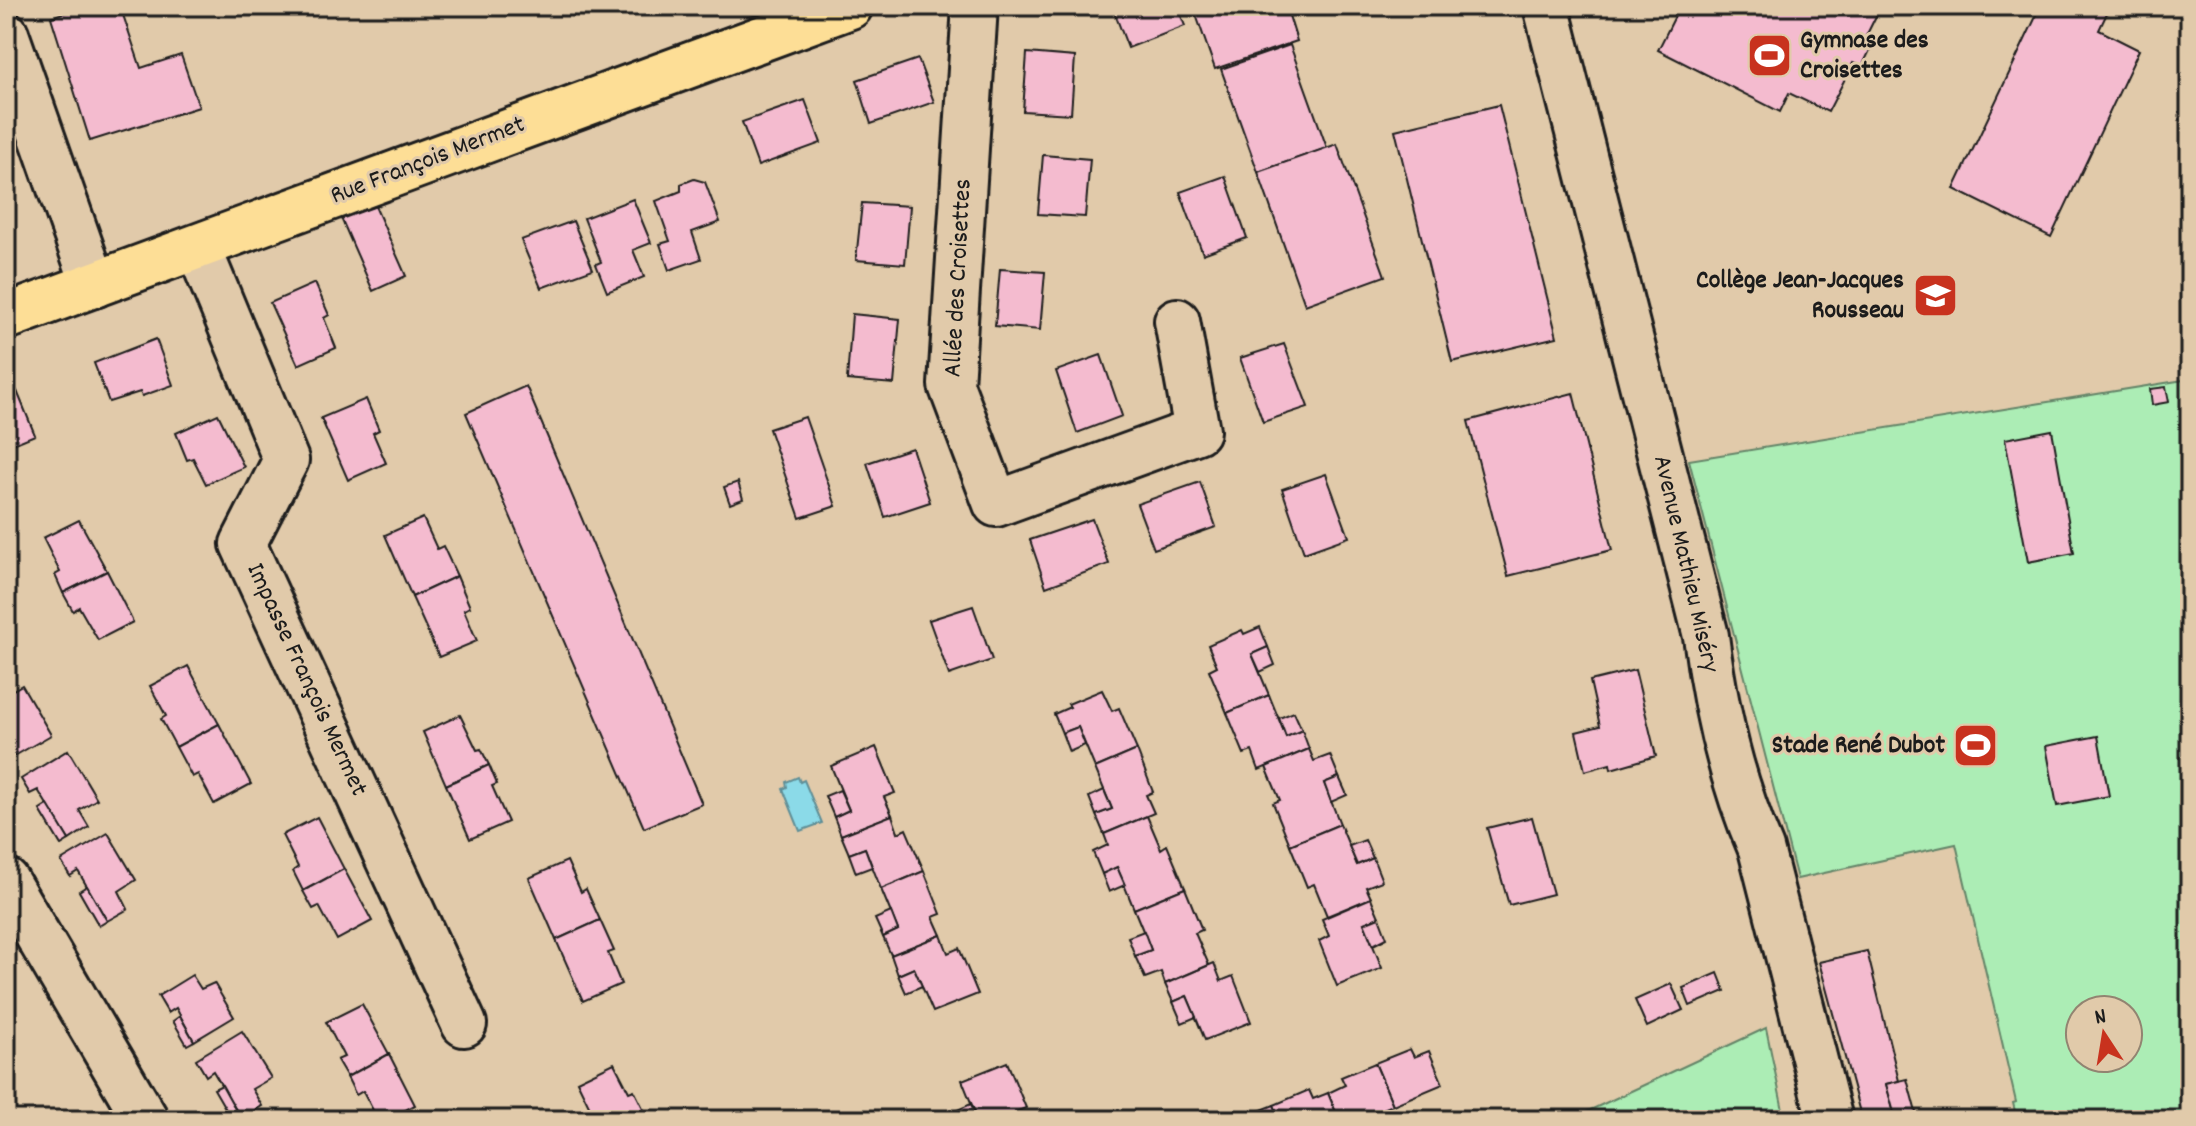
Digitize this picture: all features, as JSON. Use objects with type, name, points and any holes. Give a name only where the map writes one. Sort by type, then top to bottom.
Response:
[{"type":"main road","name":"Rue François Mermet","points":[[6,317],[850,6]]},
{"type":"street","name":"Allée des Croisettes","points":[[975,6],[951,385],[996,504],[1197,431],[1177,321]]},
{"type":"street","name":"Avenue Mathieu Miséry","points":[[1546,6],[1706,636],[1712,681],[1745,812],[1761,849],[1830,1120]]},
{"type":"street","points":[[6,34],[94,285]]},
{"type":"street","name":"Impasse François Mermet","points":[[198,247],[286,460],[243,544],[464,1024]]},
{"type":"street","points":[[6,881],[146,1120]]},
{"type":"green space","name":"Stade René Dubot","points":[[2190,379],[2190,1120],[2017,1120],[2013,1103],[2016,1102],[1956,844],[1797,879],[1689,460]]},
{"type":"green space","points":[[1766,1028],[1785,1120],[1569,1120]]},
{"type":"water","points":[[798,777],[800,782],[804,780],[822,823],[800,831],[783,789],[787,787],[786,782]]},
{"type":"building","points":[[85,6],[120,6],[141,68],[181,55],[199,107],[90,141],[51,17]]},
{"type":"building","points":[[1112,6],[1177,6],[1185,26],[1128,48]]},
{"type":"building","points":[[1193,6],[1286,6],[1297,41],[1215,69]]},
{"type":"building","name":"Gymnase des Croisettes","points":[[1680,6],[1881,6],[1863,42],[1872,46],[1862,67],[1853,63],[1828,112],[1789,93],[1780,112],[1658,50]]},
{"type":"building","points":[[2041,6],[2097,6],[2108,11],[2099,30],[2139,50],[2051,237],[1954,189]]},
{"type":"building","points":[[1290,45],[1327,148],[1258,172],[1221,69]]},
{"type":"building","points":[[1027,53],[1075,57],[1071,114],[1023,111]]},
{"type":"building","points":[[918,59],[934,102],[871,124],[857,80]]},
{"type":"building","points":[[805,100],[821,143],[758,166],[742,122]]},
{"type":"building","points":[[1499,105],[1557,337],[1452,362],[1395,130]]},
{"type":"building","points":[[1337,144],[1385,276],[1305,305],[1258,172]]},
{"type":"building","points":[[1043,155],[1090,159],[1085,217],[1038,214]]},
{"type":"building","points":[[1225,176],[1247,238],[1203,254],[1180,192]]},
{"type":"building","points":[[694,179],[705,182],[720,222],[692,232],[701,259],[669,270],[660,244],[670,241],[656,201],[681,191],[681,184]]},
{"type":"building","points":[[633,199],[651,243],[633,250],[644,277],[607,292],[596,264],[601,262],[584,218]]},
{"type":"building","points":[[862,203],[910,206],[905,264],[856,260]]},
{"type":"building","points":[[375,206],[406,276],[373,291],[341,218]]},
{"type":"building","points":[[573,221],[593,269],[541,288],[521,240]]},
{"type":"building","points":[[1000,269],[1045,272],[1040,330],[995,326]]},
{"type":"building","points":[[315,283],[329,315],[324,318],[336,348],[298,365],[270,303]]},
{"type":"building","points":[[852,314],[900,319],[894,384],[847,380]]},
{"type":"building","points":[[156,339],[173,385],[142,396],[140,392],[109,402],[94,363]]},
{"type":"building","points":[[1284,344],[1308,407],[1263,422],[1240,358]]},
{"type":"building","points":[[1101,355],[1122,416],[1077,433],[1056,371]]},
{"type":"building","points":[[526,386],[702,804],[644,828],[466,413]]},
{"type":"building","points":[[2166,387],[2169,402],[2152,405],[2150,389]]},
{"type":"building","points":[[17,391],[35,435],[6,447],[6,396]]},
{"type":"building","points":[[1573,393],[1612,550],[1508,576],[1468,421]]},
{"type":"building","points":[[366,399],[379,430],[373,433],[386,463],[348,480],[321,418]]},
{"type":"building","points":[[218,414],[244,467],[206,484],[193,458],[187,460],[176,433]]},
{"type":"building","points":[[805,417],[836,506],[800,518],[769,429]]},
{"type":"building","points":[[2052,430],[2074,553],[2028,562],[2005,439]]},
{"type":"building","points":[[912,448],[930,502],[885,517],[867,463]]},
{"type":"building","points":[[1326,474],[1349,537],[1304,553],[1282,489]]},
{"type":"building","points":[[738,482],[743,499],[730,504],[724,487]]},
{"type":"building","points":[[1200,482],[1216,527],[1154,549],[1137,504]]},
{"type":"building","points":[[423,518],[437,549],[443,546],[457,576],[412,597],[385,535]]},
{"type":"building","points":[[1092,519],[1109,564],[1046,587],[1030,540]]},
{"type":"building","points":[[79,520],[107,571],[63,593],[55,575],[60,572],[43,538]]},
{"type":"building","points":[[107,571],[133,622],[98,640],[79,607],[73,611],[63,593]]},
{"type":"building","points":[[457,576],[470,607],[464,610],[477,641],[439,657],[412,597]]},
{"type":"building","points":[[973,606],[992,660],[949,675],[929,620]]},
{"type":"building","points":[[1260,627],[1268,647],[1252,654],[1269,695],[1227,713],[1209,670],[1217,666],[1208,645],[1242,630],[1244,634]]},
{"type":"building","points":[[1268,647],[1275,665],[1260,672],[1252,654]]},
{"type":"building","points":[[188,666],[219,724],[176,747],[161,719],[166,716],[150,686]]},
{"type":"building","points":[[1635,670],[1656,756],[1611,769],[1610,764],[1585,771],[1576,732],[1600,726],[1590,681]]},
{"type":"building","points":[[22,685],[51,735],[11,758],[6,749],[6,694]]},
{"type":"building","points":[[1102,690],[1112,711],[1119,708],[1137,750],[1095,768],[1078,727],[1062,733],[1054,714],[1070,707],[1068,704]]},
{"type":"building","points":[[1269,695],[1286,737],[1302,730],[1309,749],[1259,770],[1252,751],[1244,754],[1227,713]]},
{"type":"building","points":[[1294,712],[1302,730],[1286,737],[1279,718]]},
{"type":"building","points":[[460,715],[477,750],[481,749],[489,765],[446,785],[423,732]]},
{"type":"building","points":[[219,724],[251,784],[214,804],[198,774],[192,777],[176,747]]},
{"type":"building","points":[[1078,727],[1085,745],[1069,752],[1062,733]]},
{"type":"building","points":[[2098,736],[2109,796],[2057,806],[2046,746]]},
{"type":"building","points":[[876,747],[895,793],[884,797],[892,815],[841,835],[834,817],[849,810],[831,766]]},
{"type":"building","points":[[1309,749],[1314,761],[1330,755],[1339,777],[1324,783],[1340,824],[1290,845],[1273,803],[1280,800],[1266,767]]},
{"type":"building","points":[[68,750],[97,799],[79,810],[89,827],[69,840],[38,790],[30,794],[21,779]]},
{"type":"building","points":[[1137,750],[1153,792],[1146,795],[1154,813],[1104,834],[1096,815],[1112,809],[1095,768]]},
{"type":"building","points":[[489,765],[497,784],[492,786],[508,822],[470,839],[446,785]]},
{"type":"building","points":[[1339,777],[1347,795],[1331,802],[1324,783]]},
{"type":"building","points":[[840,790],[849,810],[834,817],[825,796]]},
{"type":"building","points":[[1104,790],[1112,809],[1096,815],[1089,797]]},
{"type":"building","points":[[48,805],[69,840],[61,845],[40,810]]},
{"type":"building","points":[[892,815],[898,833],[906,829],[924,871],[881,889],[865,848],[849,854],[841,835]]},
{"type":"building","points":[[1147,816],[1161,849],[1167,845],[1185,888],[1134,909],[1117,867],[1102,874],[1093,852],[1108,845],[1104,834]]},
{"type":"building","points":[[317,817],[344,869],[303,891],[293,871],[298,867],[282,835]]},
{"type":"building","points":[[1532,817],[1553,894],[1509,905],[1487,828]]},
{"type":"building","points":[[1340,824],[1357,865],[1373,858],[1382,881],[1366,887],[1371,898],[1327,916],[1314,884],[1307,887],[1290,845]]},
{"type":"building","points":[[108,833],[136,880],[119,891],[128,909],[107,921],[78,871],[70,876],[61,861]]},
{"type":"building","points":[[1365,840],[1373,858],[1357,865],[1349,846]]},
{"type":"building","points":[[865,848],[872,867],[856,873],[849,854]]},
{"type":"building","points":[[567,861],[581,892],[586,889],[600,920],[556,940],[529,878]]},
{"type":"building","points":[[1117,867],[1125,885],[1109,892],[1102,874]]},
{"type":"building","points":[[344,869],[372,921],[337,940],[319,906],[313,909],[303,891]]},
{"type":"building","points":[[924,871],[941,914],[933,917],[941,935],[891,955],[883,937],[898,930],[881,889]]},
{"type":"building","points":[[87,886],[107,921],[99,926],[79,891]]},
{"type":"building","points":[[1185,888],[1202,930],[1195,933],[1209,965],[1165,984],[1161,972],[1145,978],[1135,956],[1151,950],[1134,909]]},
{"type":"building","points":[[1371,898],[1379,917],[1364,923],[1382,968],[1337,986],[1319,941],[1329,936],[1322,919]]},
{"type":"building","points":[[891,912],[898,930],[883,937],[875,919]]},
{"type":"building","points":[[1379,917],[1387,938],[1373,945],[1364,923]]},
{"type":"building","points":[[600,920],[614,951],[608,953],[621,984],[583,1001],[556,940]]},
{"type":"building","points":[[1144,931],[1151,950],[1135,956],[1128,937]]},
{"type":"building","points":[[941,935],[948,953],[959,948],[978,994],[933,1012],[914,968],[898,975],[891,955]]},
{"type":"building","points":[[1867,951],[1899,1081],[1886,1084],[1896,1120],[1862,1120],[1819,962]]},
{"type":"building","points":[[1214,963],[1221,981],[1233,976],[1251,1022],[1205,1040],[1187,996],[1173,1002],[1165,984]]},
{"type":"building","points":[[914,968],[922,986],[906,993],[898,975]]},
{"type":"building","points":[[1718,973],[1725,991],[1690,1006],[1683,988]]},
{"type":"building","points":[[192,975],[201,989],[214,983],[234,1017],[194,1041],[176,1008],[168,1013],[158,996]]},
{"type":"building","points":[[1671,984],[1683,1010],[1647,1027],[1635,1000]]},
{"type":"building","points":[[1187,996],[1196,1017],[1182,1023],[1173,1002]]},
{"type":"building","points":[[362,1004],[389,1054],[347,1077],[337,1060],[344,1057],[326,1022]]},
{"type":"building","points":[[180,1016],[194,1041],[187,1045],[173,1021]]},
{"type":"building","points":[[242,1031],[271,1078],[252,1089],[262,1106],[241,1119],[213,1071],[206,1076],[196,1059]]},
{"type":"building","points":[[1410,1049],[1414,1057],[1429,1051],[1443,1084],[1393,1105],[1375,1063]]},
{"type":"building","points":[[389,1054],[415,1105],[387,1120],[378,1120],[363,1091],[356,1095],[347,1077]]},
{"type":"building","points":[[1007,1062],[1026,1108],[1015,1112],[1018,1120],[978,1120],[962,1080]]},
{"type":"building","points":[[614,1063],[629,1092],[634,1090],[649,1120],[596,1120],[577,1081]]},
{"type":"building","points":[[1375,1063],[1393,1105],[1356,1120],[1339,1120],[1328,1093],[1345,1085],[1341,1077]]},
{"type":"building","points":[[1907,1079],[1918,1120],[1896,1120],[1886,1084]]},
{"type":"building","points":[[222,1085],[241,1119],[232,1120],[214,1089]]},
{"type":"building","points":[[1309,1090],[1313,1099],[1328,1093],[1339,1120],[1280,1120],[1274,1105]]},
{"type":"building","points":[[971,1104],[978,1120],[959,1120],[955,1111]]},
{"type":"building","points":[[1274,1105],[1280,1120],[1241,1118]]},
{"type":"place","name":"Gymnase des Croisettes","points":[[1769,56]]},
{"type":"place","name":"Collège Jean-Jacques Rousseau","points":[[1935,296]]},
{"type":"place","name":"Stade René Dubot","points":[[1976,746]]}]
